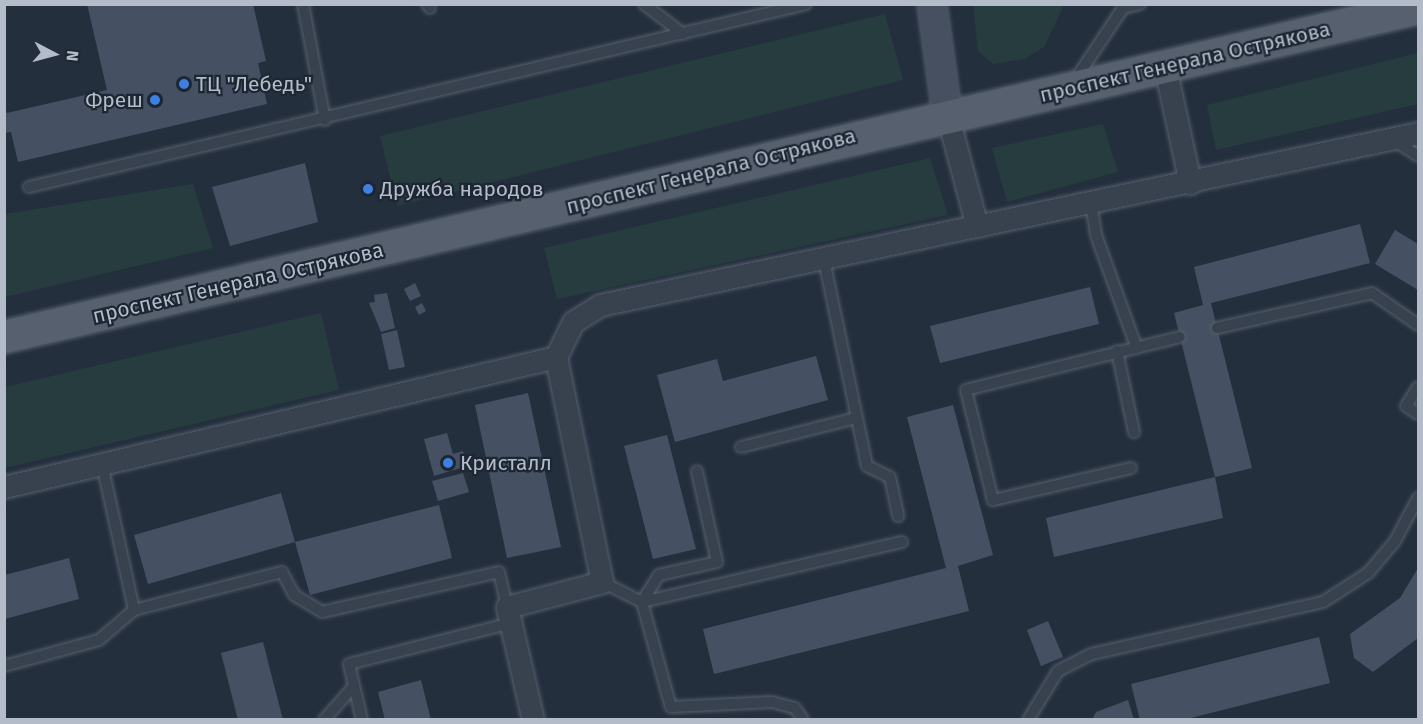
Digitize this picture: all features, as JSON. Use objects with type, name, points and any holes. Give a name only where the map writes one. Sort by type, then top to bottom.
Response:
[{"type":"main road","points":[[933,4],[946,114]]},
{"type":"main road","name":"проспект Генерала Острякова","points":[[4,337],[946,114],[1165,67],[1404,8]]},
{"type":"street","points":[[1165,67],[1190,183]]},
{"type":"street","points":[[946,114],[977,226]]},
{"type":"street","points":[[533,720],[509,615],[602,582],[556,357],[573,322],[600,305],[824,260],[1419,133]]},
{"type":"street","points":[[4,487],[556,357]]},
{"type":"lane","points":[[303,4],[325,120]]},
{"type":"lane","points":[[645,4],[683,34]]},
{"type":"lane","points":[[29,187],[325,120],[806,4]]},
{"type":"lane","points":[[1069,88],[1123,8],[1140,4]]},
{"type":"lane","points":[[1392,139],[1419,156]]},
{"type":"lane","points":[[1091,203],[1096,235],[1136,346]]},
{"type":"lane","points":[[824,260],[867,466],[890,477],[898,516]]},
{"type":"lane","points":[[1217,328],[1372,293],[1419,325]]},
{"type":"lane","points":[[1131,468],[993,500],[966,390],[1136,346],[1180,337]]},
{"type":"lane","points":[[1117,351],[1134,432]]},
{"type":"lane","points":[[1419,387],[1406,406],[1419,414]]},
{"type":"lane","points":[[741,447],[856,418]]},
{"type":"lane","points":[[102,464],[134,610]]},
{"type":"lane","points":[[697,471],[717,562],[659,575],[642,602],[671,707],[772,702],[795,708],[803,720]]},
{"type":"lane","points":[[1028,720],[1058,670],[1092,654],[1323,602],[1368,573],[1395,541],[1419,498]]},
{"type":"lane","points":[[602,582],[642,602],[902,542]]},
{"type":"lane","points":[[4,666],[99,640],[134,610],[282,572],[294,595],[322,612],[499,572],[509,615],[349,664],[362,720]]},
{"type":"lane","points":[[324,720],[354,686]]},
{"type":"green space","points":[[973,4],[1064,5],[1044,47],[1024,59],[993,64],[978,51]]},
{"type":"green space","points":[[885,14],[903,80],[397,206],[380,136]]},
{"type":"green space","points":[[1418,53],[1418,104],[1216,150],[1207,105]]},
{"type":"green space","points":[[1103,124],[1118,172],[1007,202],[992,148]]},
{"type":"green space","points":[[930,158],[948,215],[557,299],[544,248]]},
{"type":"green space","points":[[193,184],[213,248],[5,297],[5,214]]},
{"type":"green space","points":[[321,313],[339,390],[5,468],[5,387]]},
{"type":"building","name":"ТЦ \"Лебедь\"","points":[[87,4],[253,4],[266,61],[258,63],[267,104],[18,162],[11,132],[4,133],[4,107],[7,113],[107,90]]},
{"type":"building","points":[[305,163],[318,222],[230,246],[212,187]]},
{"type":"building","points":[[1360,224],[1370,263],[1211,303],[1252,468],[1215,477],[1174,313],[1203,305],[1194,267]]},
{"type":"building","points":[[1395,230],[1418,244],[1418,290],[1375,264]]},
{"type":"building","points":[[415,283],[421,296],[410,301],[404,289]]},
{"type":"building","points":[[1090,287],[1099,324],[940,363],[930,326]]},
{"type":"building","points":[[387,293],[395,328],[381,332],[369,303],[375,302],[374,295]]},
{"type":"building","points":[[422,303],[426,311],[419,315],[415,307]]},
{"type":"building","points":[[397,330],[405,367],[389,370],[381,334]]},
{"type":"building","points":[[816,356],[828,400],[675,442],[657,375],[717,359],[723,381]]},
{"type":"building","points":[[528,393],[561,547],[507,558],[475,405]]},
{"type":"building","points":[[953,405],[993,555],[958,566],[969,611],[714,674],[703,629],[946,568],[907,417]]},
{"type":"building","points":[[447,433],[453,454],[463,451],[467,466],[434,476],[424,439]]},
{"type":"building","points":[[667,435],[696,549],[653,559],[624,446]]},
{"type":"building","points":[[463,473],[469,492],[438,501],[432,481]]},
{"type":"building","points":[[1215,477],[1223,518],[1054,557],[1046,518]]},
{"type":"building","points":[[281,493],[295,542],[148,584],[134,535]]},
{"type":"building","points":[[439,505],[452,558],[310,595],[295,542]]},
{"type":"building","points":[[69,558],[79,599],[5,619],[5,575]]},
{"type":"building","points":[[1418,568],[1418,638],[1373,672],[1354,658],[1350,634],[1400,598]]},
{"type":"building","points":[[1048,621],[1063,657],[1041,666],[1027,630]]},
{"type":"building","points":[[1319,637],[1330,683],[1183,720],[1140,720],[1131,684]]},
{"type":"building","points":[[263,642],[283,720],[238,720],[221,653]]},
{"type":"building","points":[[421,680],[431,720],[385,720],[378,692]]},
{"type":"building","points":[[1128,700],[1134,720],[1092,720],[1096,712]]},
{"type":"place","name":"ТЦ \"Лебедь\"","points":[[184,84]]},
{"type":"place","name":"Фреш","points":[[155,100]]},
{"type":"place","name":"Дружба народов","points":[[368,189]]},
{"type":"place","name":"Кристалл","points":[[448,463]]}]
